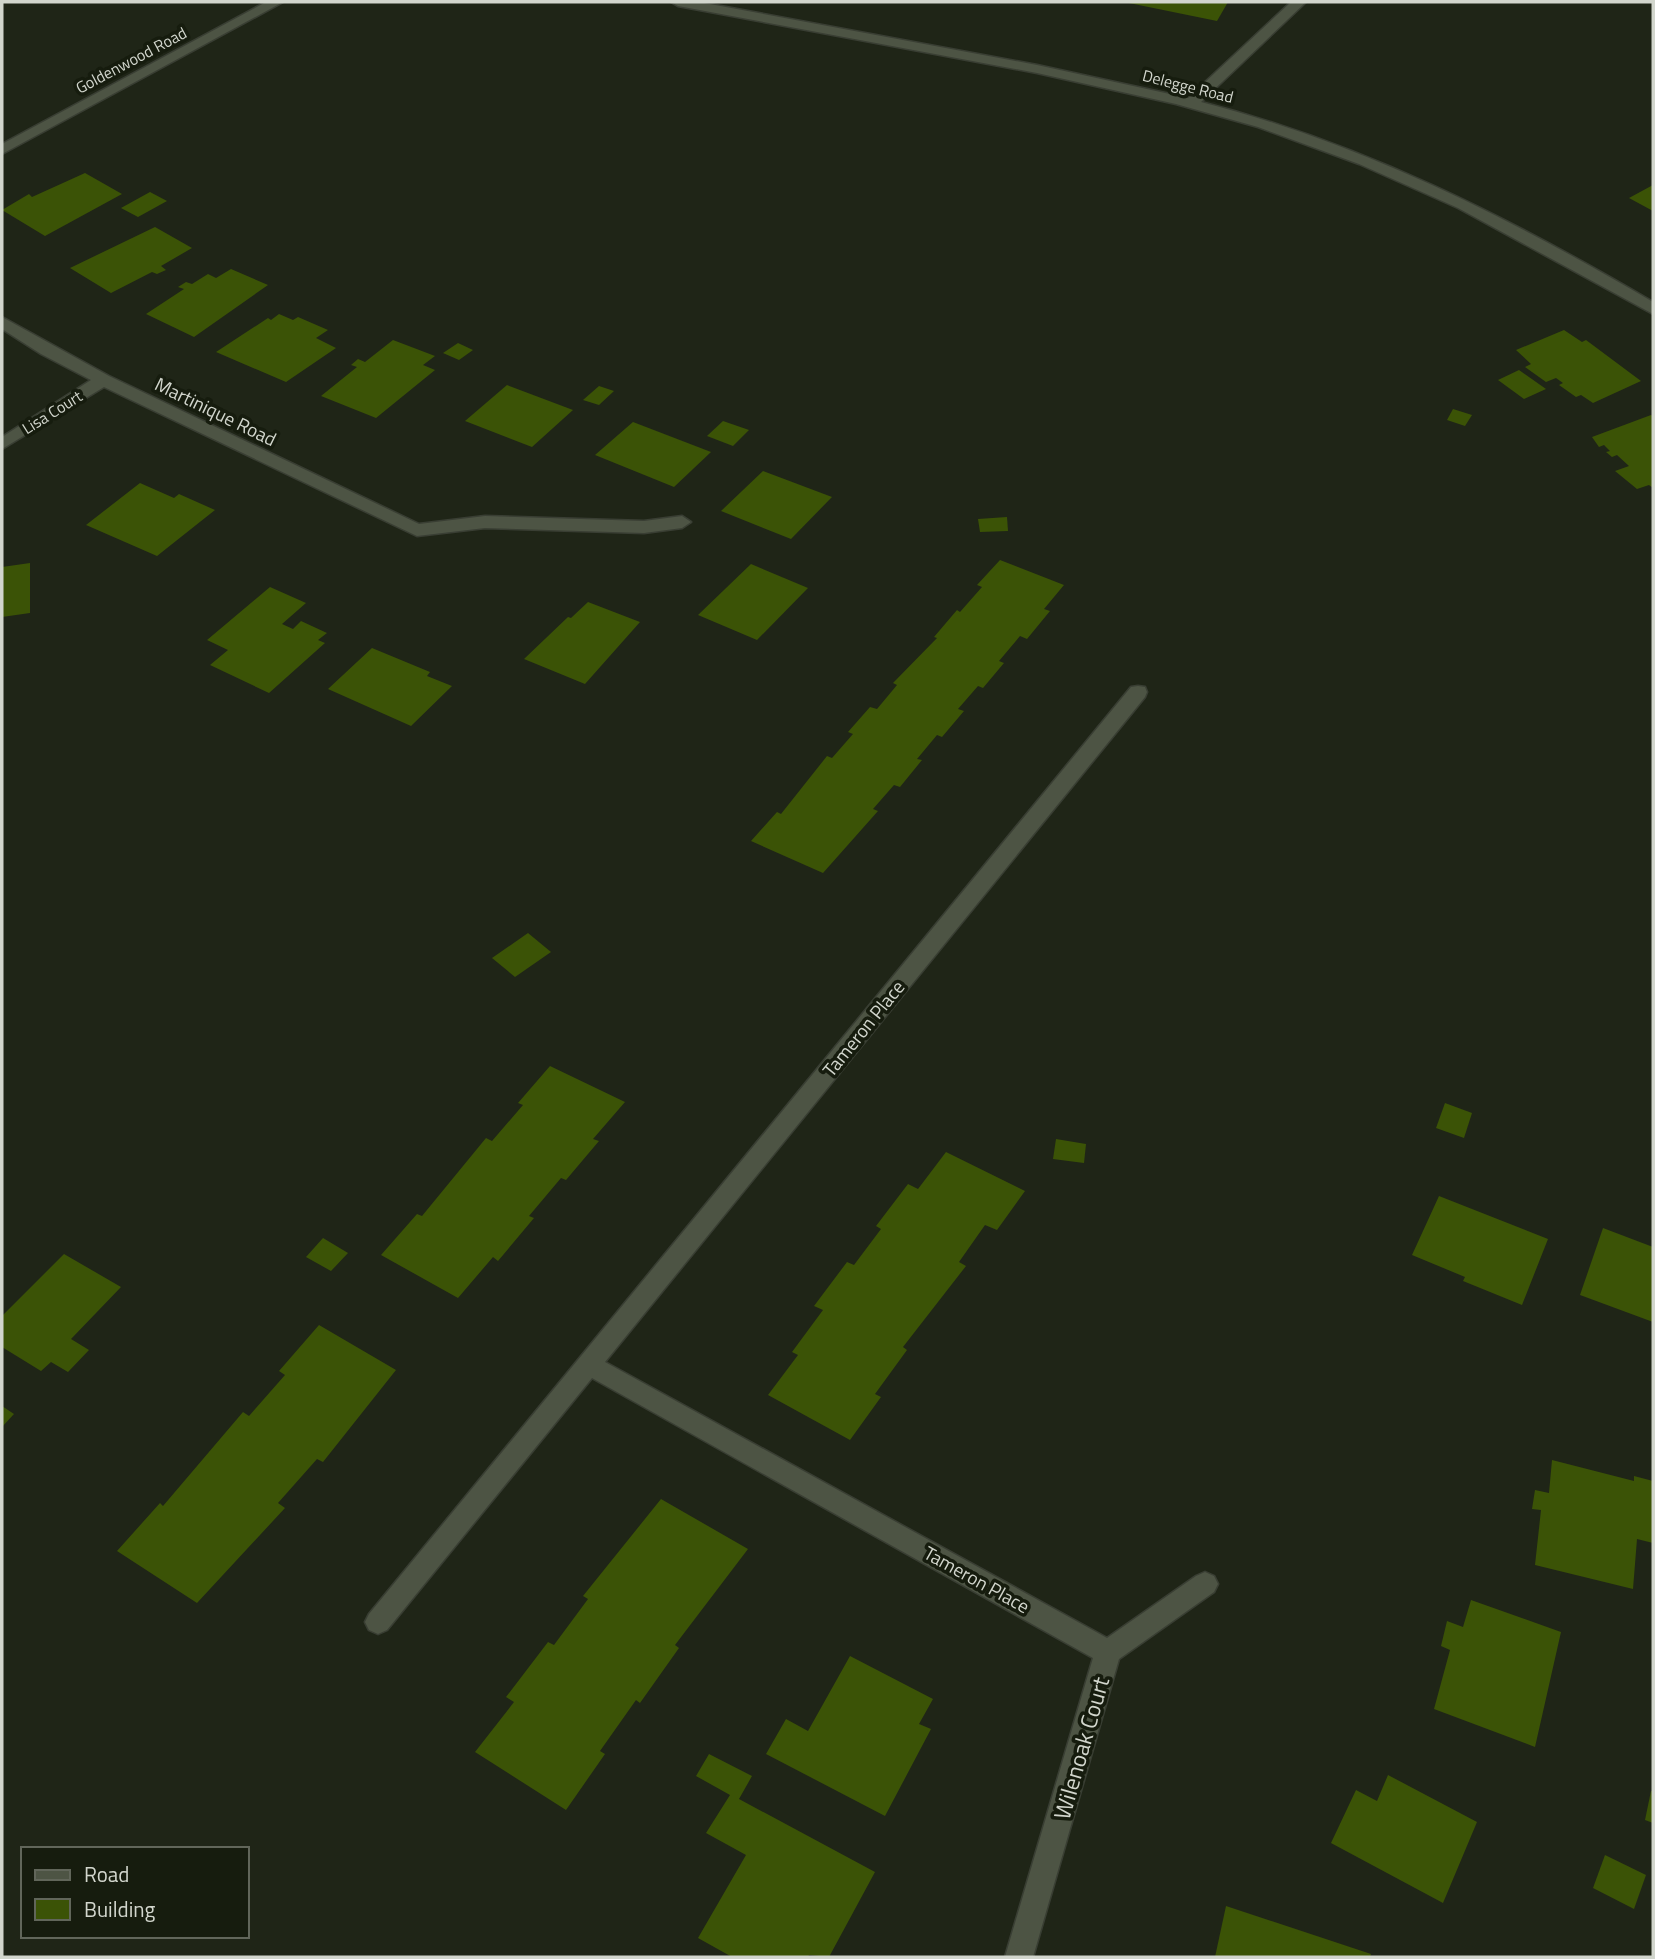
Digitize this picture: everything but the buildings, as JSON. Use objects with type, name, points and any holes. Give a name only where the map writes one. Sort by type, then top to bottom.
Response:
[{"type":"street","name":"Goldenwood Road","points":[[2,150],[276,2]]},
{"type":"street","name":"Delegge Road","points":[[678,2],[918,45],[1191,103],[1263,124],[1319,144],[1478,212],[1653,309]]},
{"type":"street","points":[[1191,103],[1299,2]]},
{"type":"street","name":"Martinique Road","points":[[2,322],[47,351],[103,380],[417,530],[485,523],[644,527],[682,522]]},
{"type":"street","name":"Lisa Court","points":[[2,444],[103,380]]},
{"type":"street","name":"Tameron Place","points":[[378,1622],[1138,692]]},
{"type":"street","name":"Tameron Place","points":[[588,1364],[1108,1652]]},
{"type":"street","name":"Wilenoak Court","points":[[1019,1957],[1108,1652],[1205,1584]]}]
